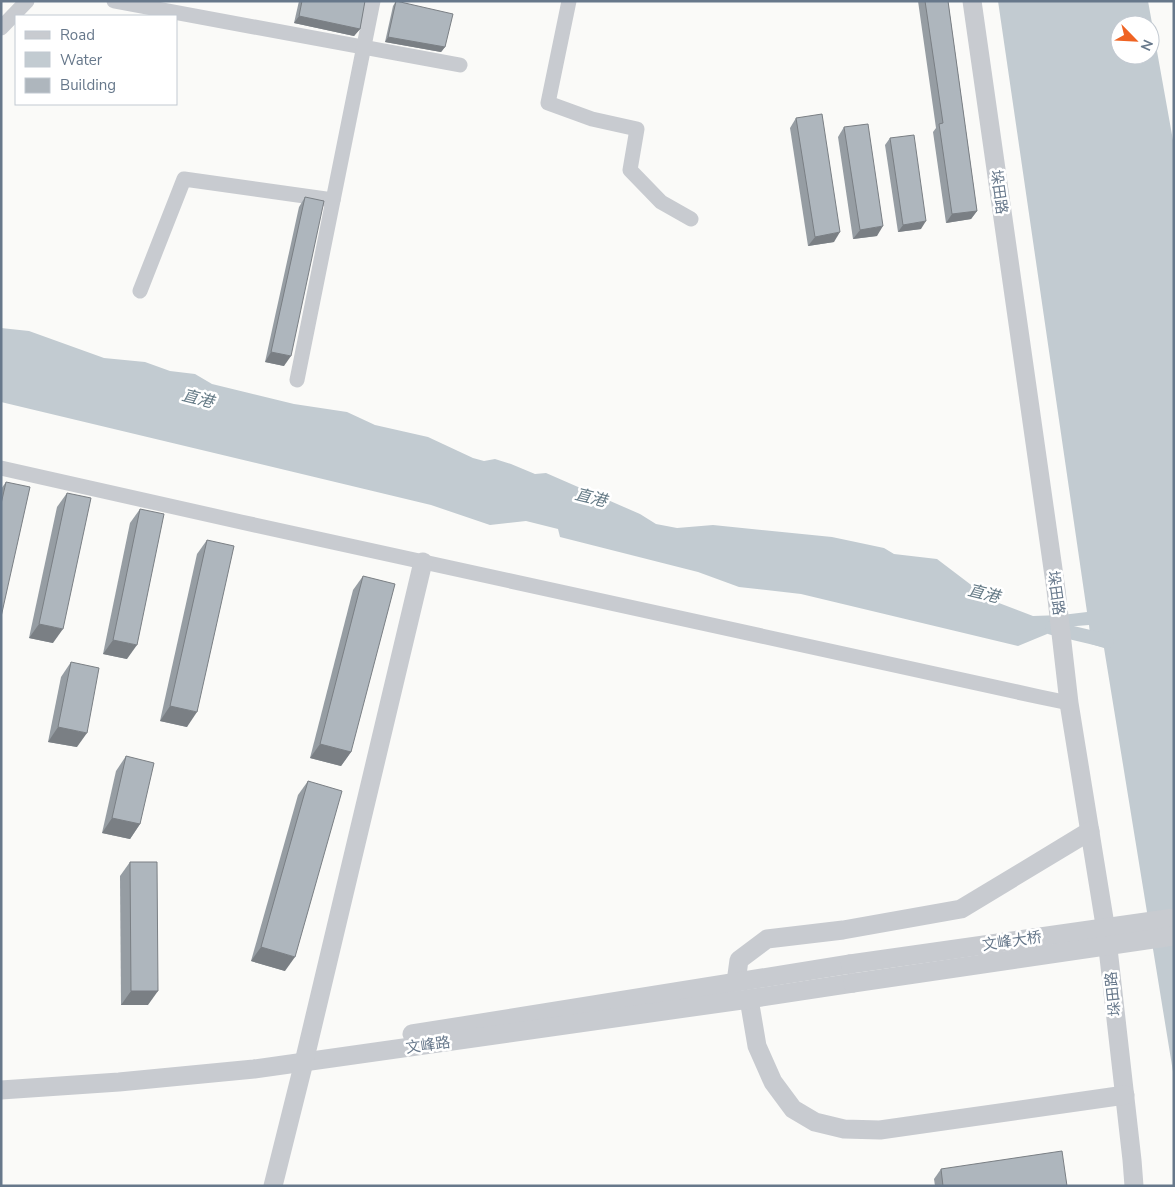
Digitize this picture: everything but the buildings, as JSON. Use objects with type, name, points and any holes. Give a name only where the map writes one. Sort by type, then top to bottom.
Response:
[{"type":"street","points":[[1,28],[27,1]]},
{"type":"street","points":[[114,1],[460,65]]},
{"type":"street","points":[[297,380],[373,1]]},
{"type":"street","points":[[569,1],[548,103],[592,119],[637,129],[630,170],[662,202],[691,219]]},
{"type":"street","name":"垛田路","points":[[972,1],[1056,590],[1070,702],[1106,931],[1134,1186]]},
{"type":"street","points":[[140,291],[184,179],[333,200]]},
{"type":"street","points":[[1,468],[1040,697],[1070,702]]},
{"type":"street","points":[[273,1186],[424,562]]},
{"type":"street","points":[[736,982],[739,960],[767,939],[843,930],[961,909],[1090,831]]},
{"type":"street","name":"文峰大桥","points":[[852,973],[1174,918]]},
{"type":"street","name":"文峰大桥","points":[[852,973],[1174,936]]},
{"type":"street","name":"文峰路","points":[[1,1079],[118,1072],[305,1056],[749,999],[852,973]]},
{"type":"street","name":"文峰路","points":[[1,1090],[128,1081],[254,1069],[305,1056],[736,982],[852,973]]},
{"type":"street","points":[[749,999],[757,1046],[773,1082],[794,1109],[815,1122],[844,1129],[880,1130],[1125,1094]]},
{"type":"water","points":[[998,1],[1148,1],[1151,15],[1110,15],[1110,65],[1159,65],[1174,146],[1174,1078],[1104,648],[1091,644],[1089,625],[1064,627],[1018,646],[801,594],[739,587],[698,572],[560,537],[558,529],[526,521],[490,525],[431,505],[1,402],[1,328],[29,331],[104,358],[145,362],[170,371],[195,374],[212,384],[294,404],[347,412],[375,425],[428,437],[473,458],[484,461],[495,459],[535,474],[546,473],[640,514],[656,524],[677,528],[713,525],[832,537],[884,548],[894,554],[937,559],[991,600],[1033,616],[1087,612]]},
{"type":"waterway","name":"直港","points":[[1052,628],[1107,641]]}]
